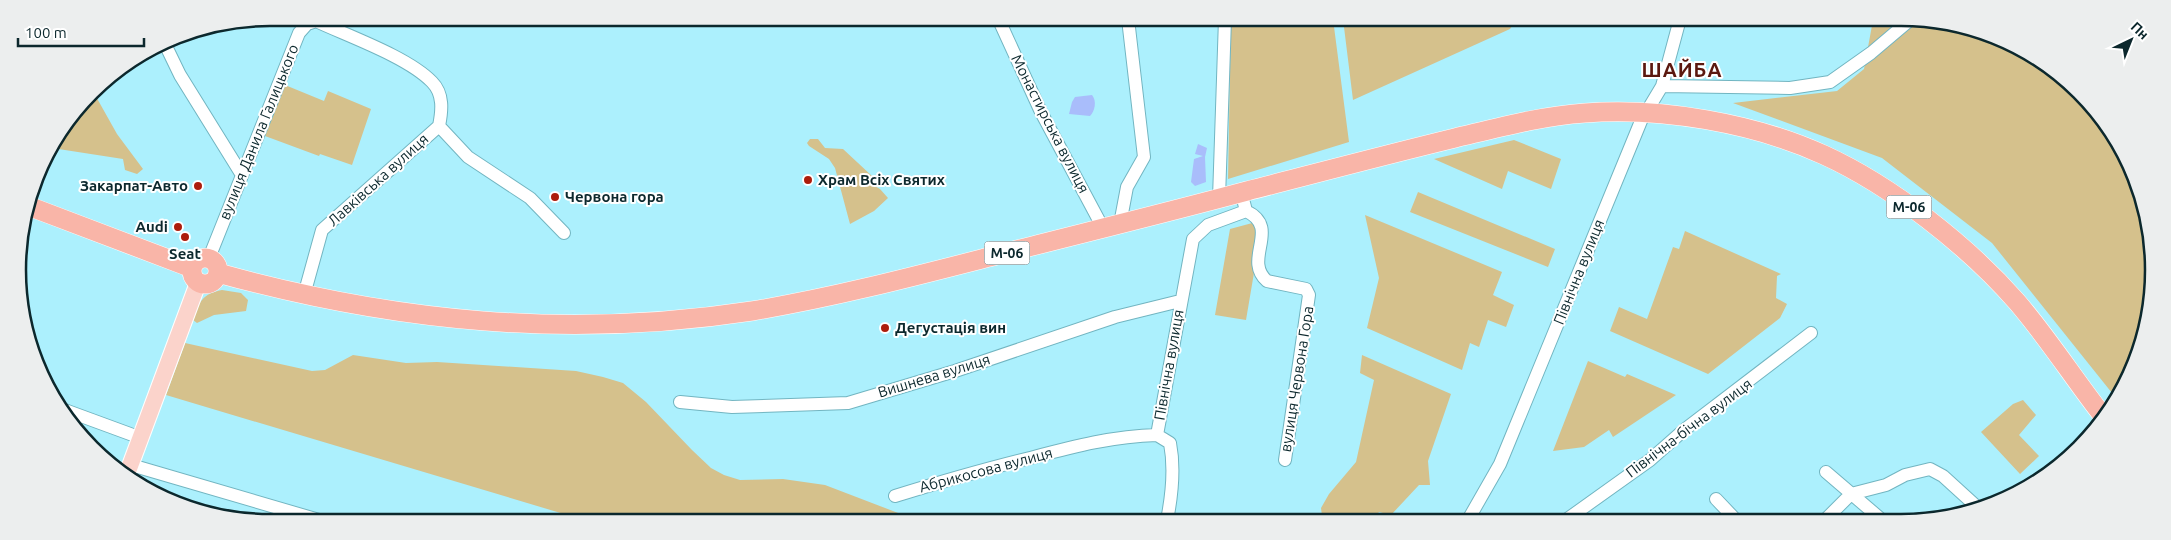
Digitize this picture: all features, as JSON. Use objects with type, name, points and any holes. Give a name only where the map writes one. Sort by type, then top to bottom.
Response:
[{"type":"highway","name":"М-06","points":[[214,257],[304,295],[408,315],[473,322],[536,325],[627,322],[747,312],[826,296],[1531,120],[1585,113],[1645,112],[1708,121],[1770,135],[1824,155],[1877,184],[1948,236],[1985,268],[2019,304],[2099,411]]},
{"type":"highway","points":[[35,209],[86,230],[169,258],[208,284],[213,281],[214,257]]},
{"type":"main road","points":[[129,469],[190,305],[195,276]]},
{"type":"street","name":"вулиця Данила Галицького","points":[[214,257],[242,175],[303,26]]},
{"type":"street","points":[[327,26],[404,62],[433,83],[443,105],[439,126],[468,156],[530,198],[564,233]]},
{"type":"street","name":"Монастирська вулиця","points":[[1002,26],[1037,104],[1111,226]]},
{"type":"street","points":[[1111,226],[1127,187],[1144,156],[1129,26]]},
{"type":"street","points":[[1218,198],[1226,26]]},
{"type":"street","name":"Північна вулиця","points":[[1471,514],[1500,464],[1645,112],[1662,86],[1678,26]]},
{"type":"street","points":[[1662,86],[1790,88],[1830,82],[1903,26]]},
{"type":"street","points":[[167,49],[180,75],[242,175]]},
{"type":"street","name":"Лавківська вулиця","points":[[304,295],[322,230],[439,126]]},
{"type":"street","points":[[1242,193],[1246,211]]},
{"type":"street","name":"Північна вулиця","points":[[1078,445],[1115,438],[1157,435],[1191,244],[1197,233],[1218,220],[1246,211]]},
{"type":"street","name":"вулиця Червона Гора","points":[[1246,211],[1260,219],[1262,224],[1259,271],[1263,277],[1267,281],[1306,289],[1309,295],[1285,460]]},
{"type":"street","name":"Вишнева вулиця","points":[[680,402],[732,406],[848,403],[1115,317],[1180,302]]},
{"type":"street","name":"Північна-бічна вулиця","points":[[1574,514],[1650,460],[1684,430],[1812,333]]},
{"type":"street","points":[[73,413],[141,438]]},
{"type":"street","points":[[1157,435],[1170,443],[1172,455],[1172,493],[1168,514]]},
{"type":"street","name":"Абрикосова вулиця","points":[[895,496],[951,478],[1078,445]]},
{"type":"street","points":[[1831,514],[1851,494],[1890,483],[1905,475],[1930,469],[1942,476],[1972,503]]},
{"type":"street","points":[[132,471],[296,514]]},
{"type":"street","points":[[1826,472],[1876,514]]},
{"type":"street","points":[[1716,499],[1730,514]]},
{"type":"shaded area","points":[[1231,26],[1334,26],[1349,142],[1228,179]]},
{"type":"shaded area","points":[[1344,26],[1512,26],[1510,29],[1353,100]]},
{"type":"shaded area","points":[[1872,26],[1933,28],[1979,39],[2009,51],[2036,67],[2062,87],[2084,109],[2104,135],[2120,162],[2132,192],[2143,238],[2145,270],[2143,302],[2132,348],[2120,378],[2112,393],[1992,243],[1882,158],[1733,103],[1837,91],[1864,69]]},
{"type":"shaded area","points":[[285,85],[324,101],[328,91],[371,109],[352,165],[320,154],[319,156],[265,136]]},
{"type":"shaded area","points":[[97,99],[117,134],[143,169],[137,174],[125,170],[123,159],[58,149],[87,109]]},
{"type":"shaded area","points":[[810,139],[818,139],[825,148],[843,149],[872,176],[871,184],[880,189],[888,198],[874,211],[850,224],[835,168],[829,159],[809,146],[807,143]]},
{"type":"shaded area","points":[[1514,140],[1561,159],[1551,189],[1508,171],[1502,189],[1434,159]]},
{"type":"shaded area","points":[[1418,192],[1555,249],[1548,267],[1410,212]]},
{"type":"shaded area","points":[[1365,215],[1502,272],[1493,295],[1514,305],[1506,327],[1488,320],[1479,347],[1470,343],[1462,370],[1367,328],[1379,278]]},
{"type":"shaded area","points":[[1256,222],[1256,261],[1246,320],[1215,315],[1230,229]]},
{"type":"shaded area","points":[[1685,231],[1781,274],[1777,276],[1776,298],[1787,304],[1780,318],[1708,374],[1610,331],[1619,307],[1647,319],[1673,247],[1679,249]]},
{"type":"shaded area","points":[[222,290],[241,293],[248,300],[246,311],[214,315],[197,323],[193,320],[202,300],[210,294]]},
{"type":"shaded area","points":[[185,343],[312,371],[325,370],[353,355],[406,363],[437,362],[576,371],[623,383],[646,402],[711,468],[724,475],[740,480],[783,479],[825,485],[901,514],[564,514],[166,395]]},
{"type":"shaded area","points":[[1362,355],[1451,394],[1428,461],[1430,485],[1419,485],[1392,514],[1379,512],[1378,514],[1322,514],[1321,508],[1329,494],[1356,462],[1374,380],[1360,373]]},
{"type":"shaded area","points":[[1588,361],[1625,377],[1627,374],[1676,395],[1613,437],[1609,430],[1584,447],[1553,451]]},
{"type":"shaded area","points":[[2023,400],[2036,415],[2019,435],[2039,456],[2020,474],[1981,432],[2013,404]]},
{"type":"water","points":[[1092,95],[1095,106],[1090,116],[1069,114],[1075,97]]},
{"type":"water","points":[[1198,144],[1207,148],[1205,157],[1206,182],[1195,186],[1191,182],[1194,159],[1203,156],[1195,154]]},
{"type":"place","name":"Храм Всіх Святих","points":[[808,180]]},
{"type":"place","name":"Закарпат-Авто","points":[[198,186]]},
{"type":"place","name":"Червона гора","points":[[555,197]]},
{"type":"place","name":"Audi","points":[[178,227]]},
{"type":"place","name":"Seat","points":[[185,237]]},
{"type":"place","name":"Дегустація вин","points":[[885,328]]},
{"type":"district","name":"ШАЙБА","points":[[1682,70]]}]
